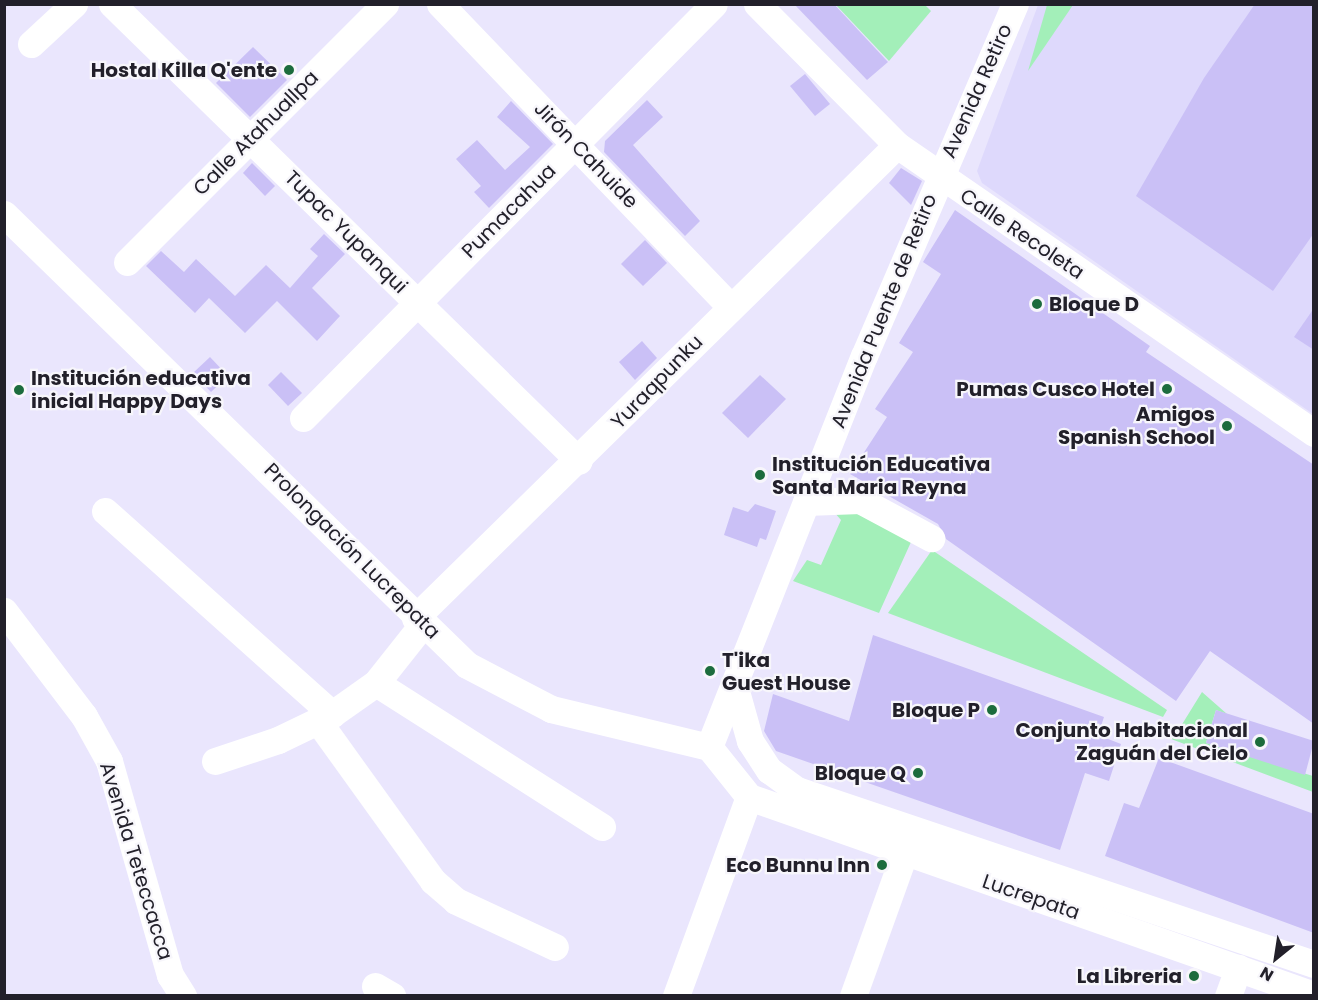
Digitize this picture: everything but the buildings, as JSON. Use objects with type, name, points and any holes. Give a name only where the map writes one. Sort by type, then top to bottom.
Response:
[{"type":"street","points":[[32,45],[74,4]]},
{"type":"street","name":"Tupac Yupanqui","points":[[112,4],[252,138],[579,461]]},
{"type":"street","name":"Calle Atahuallpa","points":[[127,262],[385,4]]},
{"type":"street","name":"Jirón Cahuide","points":[[440,4],[730,306]]},
{"type":"street","name":"Pumacahua","points":[[303,417],[714,4]]},
{"type":"street","name":"Calle Recoleta","points":[[757,4],[897,145],[939,177],[1314,433]]},
{"type":"street","name":"Avenida Retiro","points":[[939,177],[1015,4]]},
{"type":"street","name":"Yuraqpunku","points":[[215,761],[325,717],[376,684],[419,622],[730,306],[897,145]]},
{"type":"street","name":"Avenida Puente de Retiro","points":[[709,747],[939,177]]},
{"type":"street","name":"Prolongación Lucrepata","points":[[4,214],[88,300],[266,463],[419,622],[467,665],[551,709],[709,747]]},
{"type":"street","points":[[806,502],[860,500],[931,538]]},
{"type":"street","points":[[105,511],[325,717],[433,881],[456,901],[555,946]]},
{"type":"street","name":"Avenida Teteccacca","points":[[4,611],[84,716],[109,761],[170,975],[183,996]]},
{"type":"street","points":[[376,684],[602,827]]},
{"type":"street","points":[[734,684],[750,741],[769,770],[797,790],[1314,964]]},
{"type":"street","points":[[676,996],[749,797],[709,747]]},
{"type":"street","name":"Lucrepata","points":[[749,797],[904,854],[1314,995]]},
{"type":"street","points":[[853,996],[904,854]]},
{"type":"street","points":[[1228,996],[1238,968]]},
{"type":"shaded area","points":[[1038,5],[1313,5],[1313,414],[982,183],[977,171]]},
{"type":"green space","points":[[836,5],[925,5],[931,11],[889,61]]},
{"type":"green space","points":[[1047,5],[1073,5],[1028,71]]},
{"type":"green space","points":[[839,504],[911,542],[879,613],[793,581],[807,560],[821,565],[841,520],[834,512]]},
{"type":"green space","points":[[932,550],[1167,710],[1163,717],[888,613]]},
{"type":"green space","points":[[1202,692],[1227,714],[1216,710],[1206,743],[1313,776],[1313,792],[1163,736],[1166,728],[1181,726]]},
{"type":"place","name":"Hostal Killa Q'ente","points":[[289,70]]},
{"type":"place","name":"Bloque D","points":[[1037,304]]},
{"type":"place","name":"Pumas Cusco Hotel","points":[[1167,389]]},
{"type":"place","name":"Institución educativa inicial Happy Days","points":[[19,390]]},
{"type":"place","name":"Amigos Spanish School","points":[[1227,426]]},
{"type":"place","name":"Institución Educativa Santa Maria Reyna","points":[[760,475]]},
{"type":"place","name":"T'ika Guest House","points":[[710,671]]},
{"type":"place","name":"Bloque P","points":[[992,710]]},
{"type":"place","name":"Conjunto Habitacional Zaguán del Cielo","points":[[1260,742]]},
{"type":"place","name":"Bloque Q","points":[[918,773]]},
{"type":"place","name":"Eco Bunnu Inn","points":[[882,865]]},
{"type":"place","name":"La Libreria","points":[[1194,976]]}]
